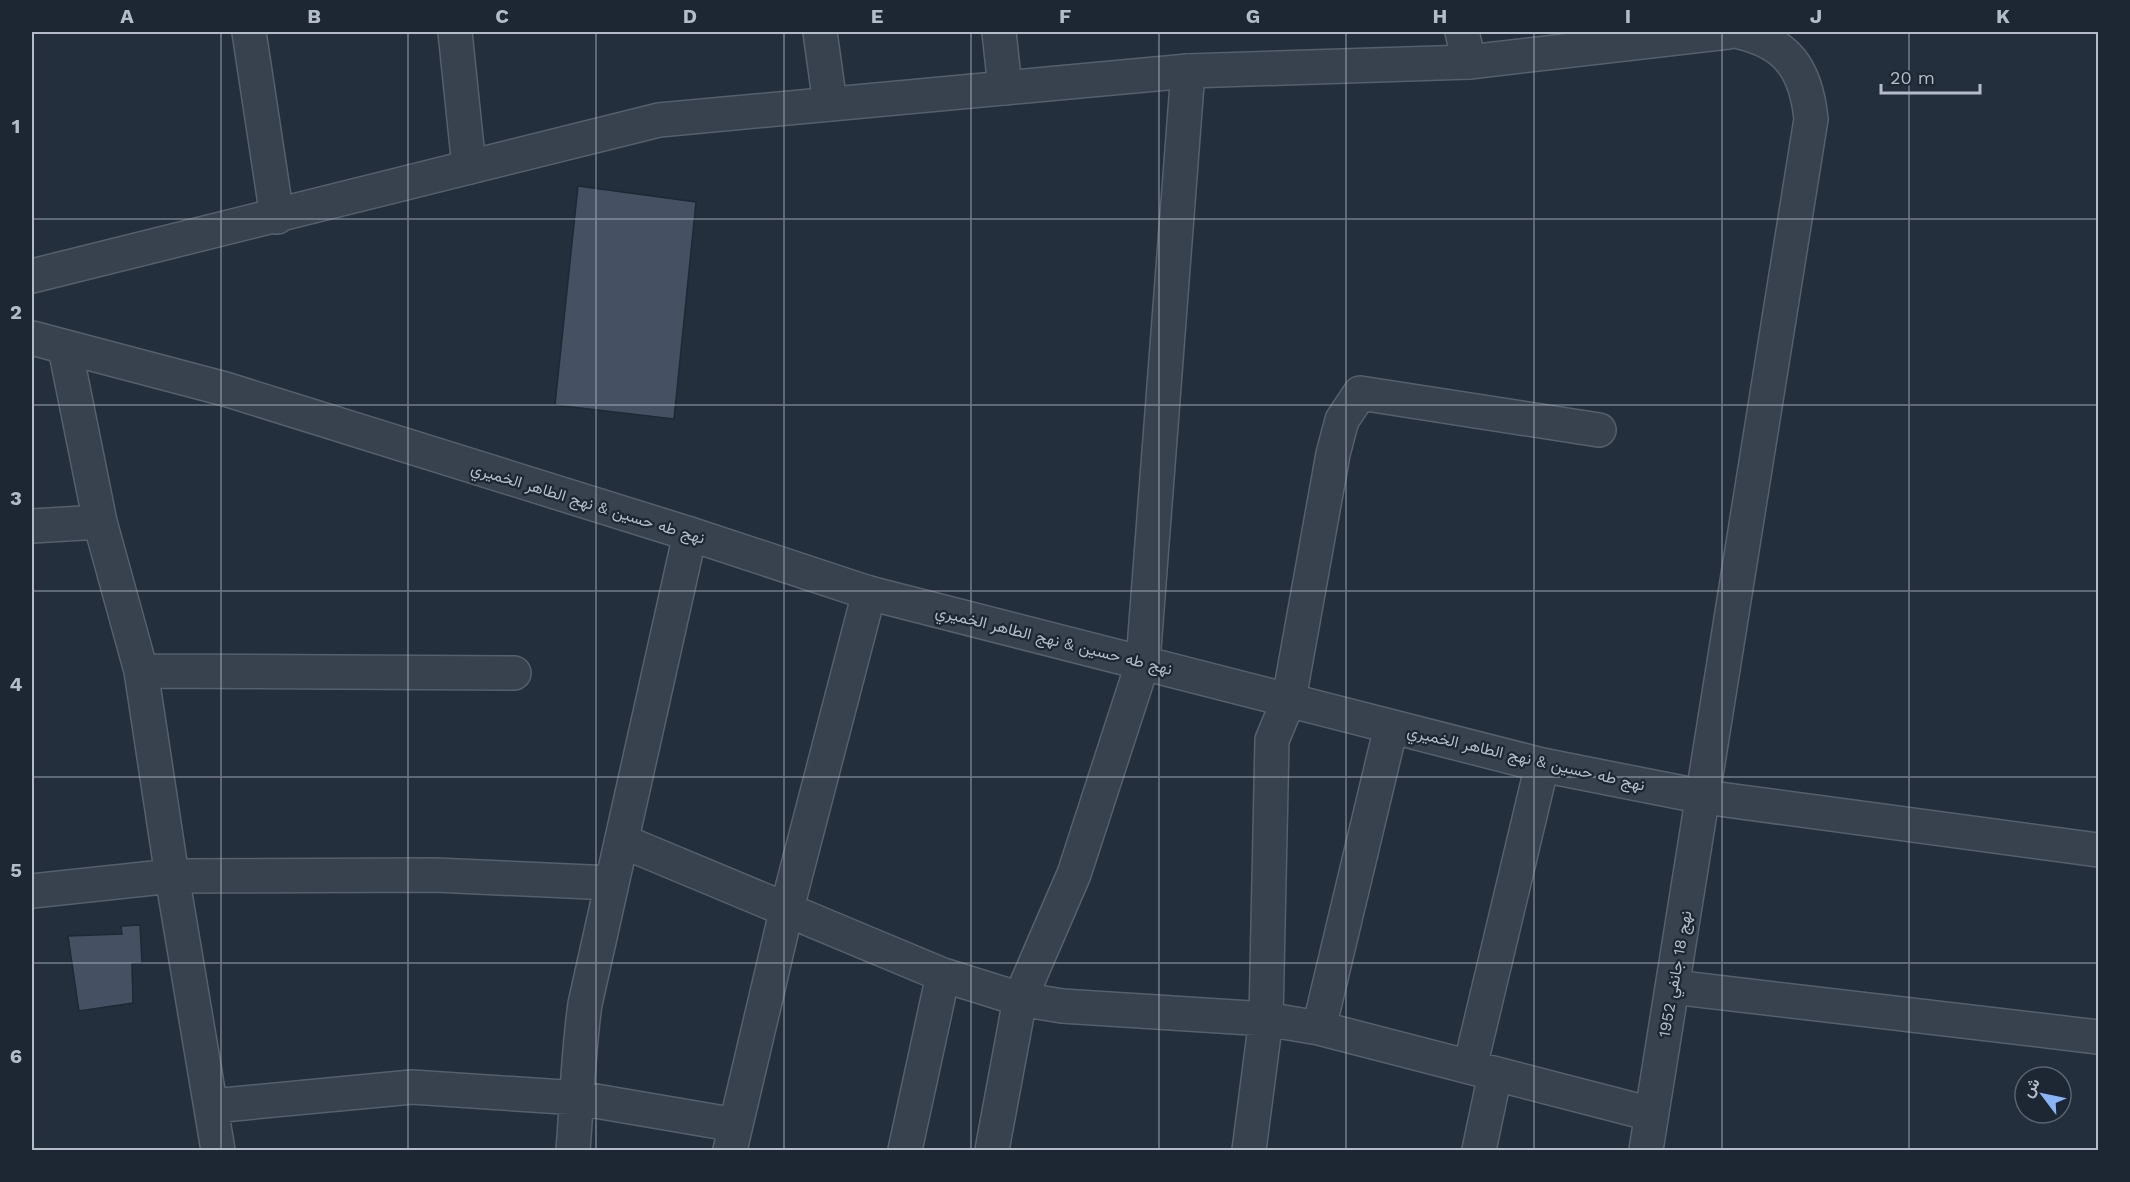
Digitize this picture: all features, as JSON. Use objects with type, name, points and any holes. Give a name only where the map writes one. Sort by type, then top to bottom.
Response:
[{"type":"street","points":[[249,32],[277,217]]},
{"type":"street","points":[[455,32],[469,167]]},
{"type":"street","points":[[820,32],[830,104]]},
{"type":"street","points":[[999,32],[1005,88]]},
{"type":"street","points":[[32,276],[277,217],[659,120],[1466,47],[1728,32]]},
{"type":"street","points":[[1739,32],[1761,37],[1774,37]]},
{"type":"street","name":"نهج 18 جانفي 1952","points":[[1646,1150],[1704,797],[1810,119],[1808,93],[1799,70],[1774,37]]},
{"type":"street","points":[[992,1150],[1020,999],[1074,874],[1143,662],[1188,71]]},
{"type":"street","name":"نهج طه حسين & نهج الطاهر الخميري","points":[[32,338],[225,389],[690,534],[869,593],[1542,765],[1704,797],[2098,850]]},
{"type":"street","points":[[65,348],[100,522],[141,671],[172,876],[218,1150]]},
{"type":"street","points":[[1249,1150],[1266,1019],[1272,740],[1290,699],[1333,454],[1342,420],[1359,393],[1599,430]]},
{"type":"street","points":[[32,526],[100,522]]},
{"type":"street","points":[[573,1150],[578,1098],[578,1060],[585,1004],[690,534]]},
{"type":"street","points":[[212,1106],[412,1086],[578,1098],[733,1138],[787,908],[869,593]]},
{"type":"street","points":[[141,671],[514,673]]},
{"type":"street","points":[[1319,1028],[1391,727]]},
{"type":"street","points":[[1479,1150],[1482,1071],[1542,765]]},
{"type":"street","points":[[622,841],[943,975],[1020,999],[1062,1006],[1266,1019],[1319,1028],[1651,1114]]},
{"type":"street","points":[[32,891],[172,876],[435,875],[612,883]]},
{"type":"street","points":[[905,1150],[943,975]]},
{"type":"street","points":[[1673,987],[2098,1037]]},
{"type":"building","points":[[578,186],[696,202],[674,419],[555,405]]},
{"type":"building","points":[[140,925],[142,963],[132,964],[133,1003],[79,1011],[68,936],[122,934],[121,926]]}]
